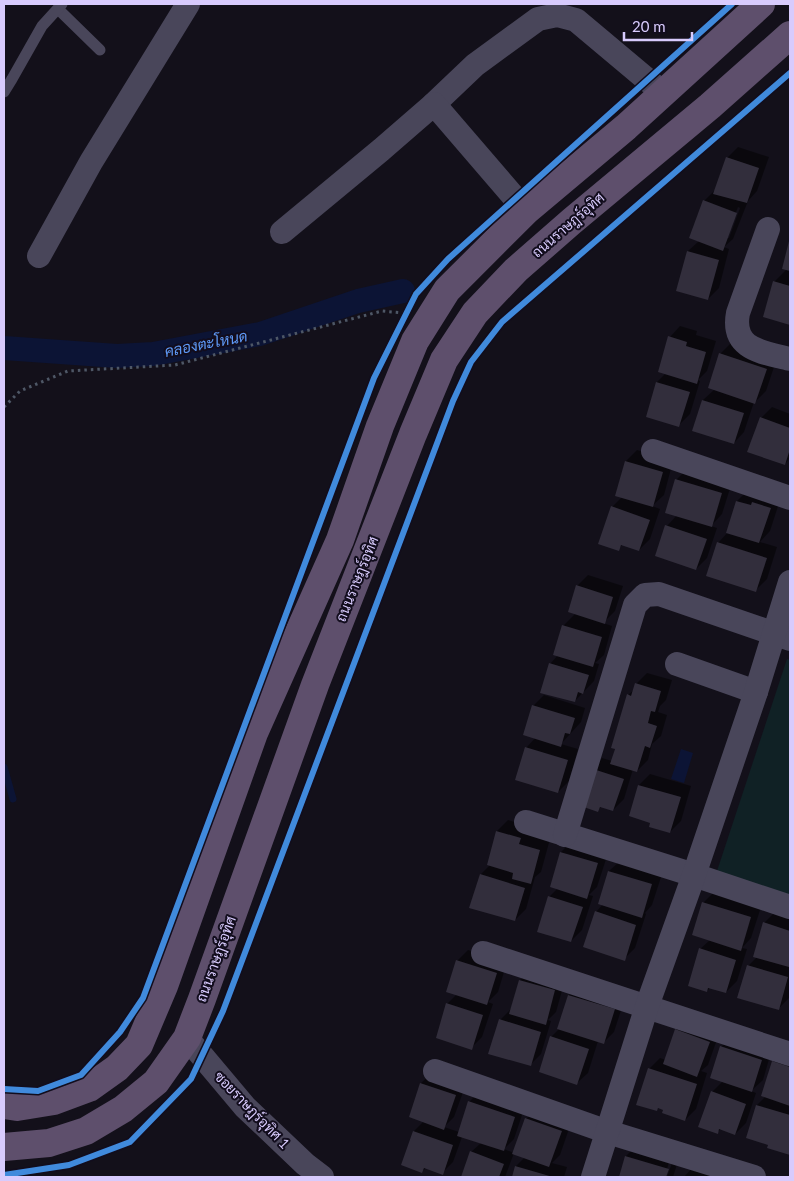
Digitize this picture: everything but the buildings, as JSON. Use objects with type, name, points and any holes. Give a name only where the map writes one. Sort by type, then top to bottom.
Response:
[{"type":"main road","points":[[4,1105],[17,1107],[54,1100],[89,1088],[118,1068],[139,1045],[164,986],[254,733],[340,540],[380,426],[415,341],[447,290],[526,211],[626,127],[762,4]]},
{"type":"main road","name":"ถนนราษฎร์อุทิศ","points":[[4,1147],[48,1143],[86,1131],[123,1109],[156,1082],[187,1038],[315,685],[413,434],[444,360],[475,313],[516,270],[710,106],[790,35]]},
{"type":"street","points":[[39,256],[91,162],[188,4]]},
{"type":"street","points":[[282,232],[381,150],[475,65],[538,19],[557,15],[576,20],[663,93]]},
{"type":"street","points":[[434,104],[526,211]]},
{"type":"street","points":[[768,229],[738,313],[736,324],[738,334],[743,342],[750,347],[758,351],[790,359]]},
{"type":"street","points":[[653,451],[790,498]]},
{"type":"street","points":[[593,1177],[647,1006],[756,692],[782,636],[790,582]]},
{"type":"street","points":[[565,835],[635,605],[645,595],[659,594],[782,636]]},
{"type":"street","points":[[677,664],[756,692]]},
{"type":"street","points":[[526,822],[790,907]]},
{"type":"street","points":[[483,953],[790,1054]]},
{"type":"street","name":"ซอยราษฎร์อุทิศ 1","points":[[187,1038],[245,1107],[305,1164],[322,1177]]},
{"type":"street","points":[[434,1071],[608,1132],[754,1177]]},
{"type":"lane","points":[[4,92],[42,26],[60,7],[100,50]]},
{"type":"path","points":[[402,321],[408,310]]},
{"type":"path","points":[[4,407],[20,391],[68,371],[175,365],[382,311],[408,310]]},
{"type":"shaded area","points":[[787,659],[790,660],[790,898],[716,874]]},
{"type":"water","points":[[681,749],[693,753],[684,783],[671,779]]},
{"type":"waterway","name":"คลองตะโหนด","points":[[4,348],[117,356],[153,354],[260,334],[358,301],[403,291]]},
{"type":"waterway","points":[[4,767],[13,799]]},
{"type":"cycle path","points":[[4,1089],[38,1091],[81,1075],[120,1032],[143,998],[374,378],[416,294],[448,259],[732,4]]},
{"type":"cycle path","points":[[4,1175],[69,1165],[130,1142],[191,1079],[223,1011],[453,401],[471,362],[502,322],[790,73]]}]
